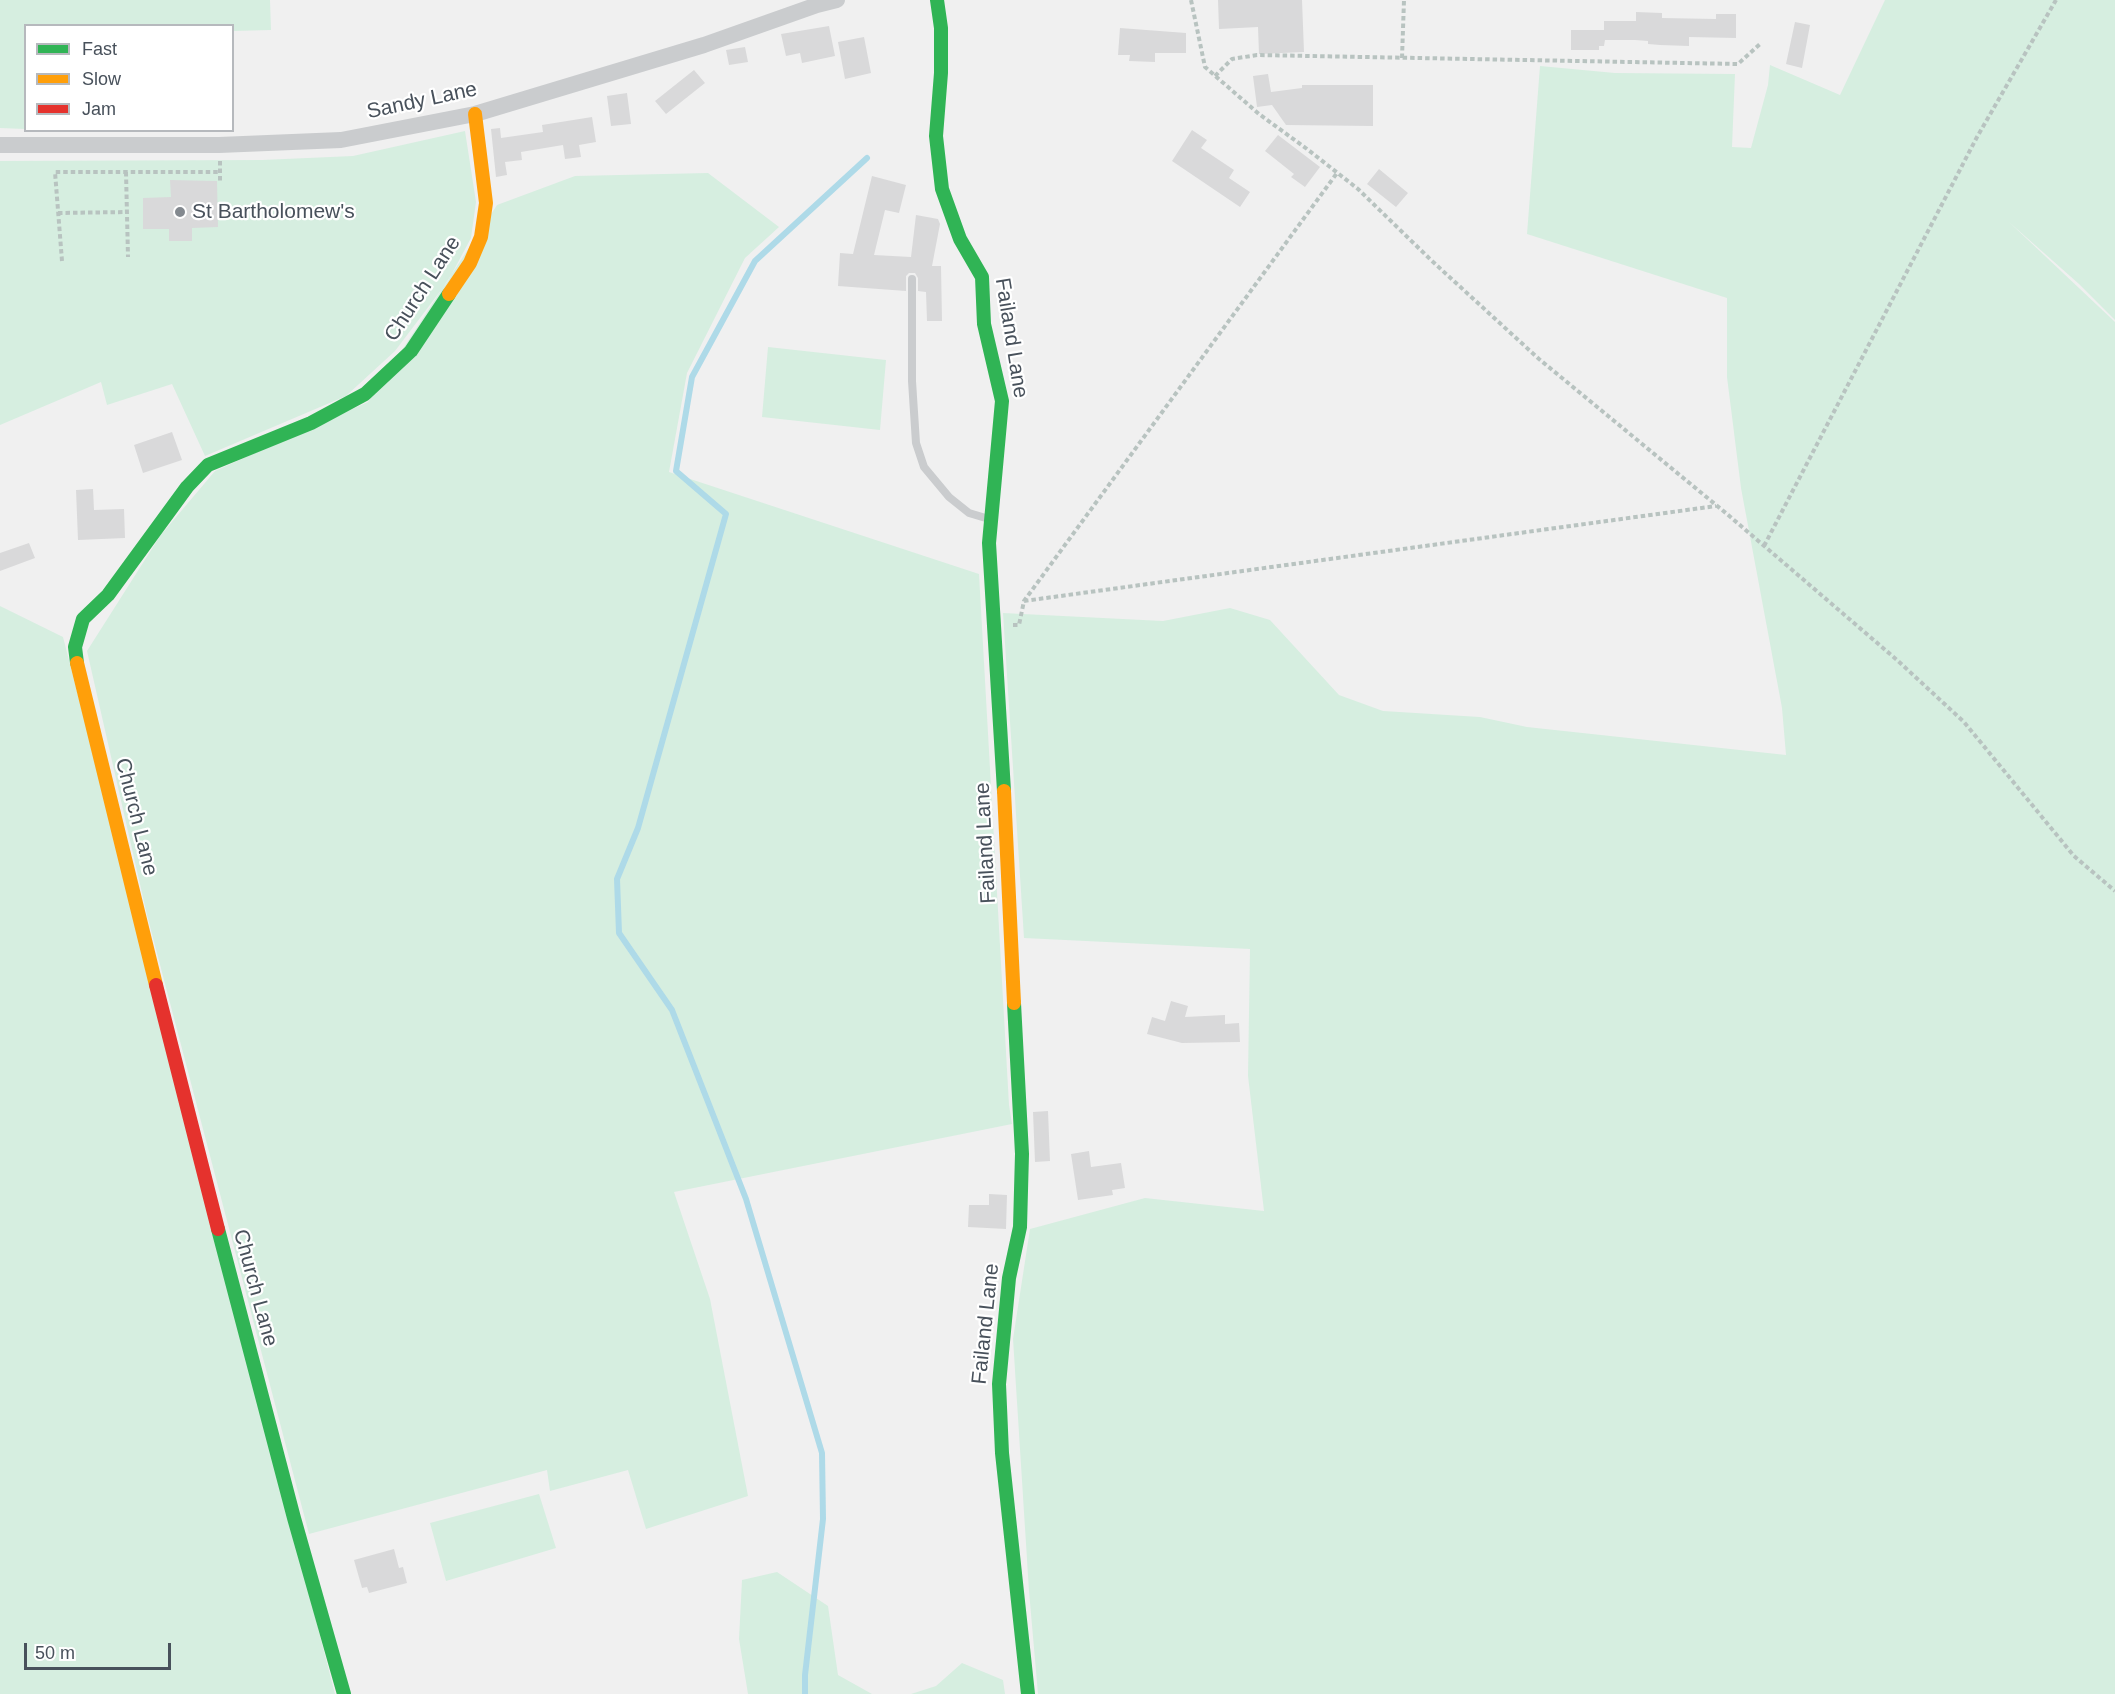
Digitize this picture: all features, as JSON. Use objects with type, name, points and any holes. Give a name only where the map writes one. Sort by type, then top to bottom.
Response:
[{"type":"street","name":"Sandy Lane","points":[[0,146],[219,145],[341,140],[475,114],[704,45],[837,0]]},
{"type":"street","name":"Failand Lane","points":[[937,0],[941,27],[942,73],[936,136],[942,189],[960,239],[982,277],[984,324],[1002,401],[988,543],[1022,1154],[1020,1227],[1009,1278],[999,1384],[1012,1559],[1028,1694]]},
{"type":"street","name":"Church Lane","points":[[344,1694],[294,1518],[178,1075],[78,671],[75,647],[83,619],[108,596],[188,486],[208,465],[311,423],[365,394],[411,351],[470,263],[481,237],[486,203],[475,114]]},
{"type":"lane","points":[[912,279],[912,381],[916,443],[924,467],[950,497],[969,513],[991,519]]},
{"type":"path","points":[[1191,0],[1205,67],[1259,114],[1307,148],[1358,189],[1539,360],[1717,506],[1897,660],[1964,722],[2074,856],[2115,891]]},
{"type":"path","points":[[1402,58],[1404,0]]},
{"type":"path","points":[[1764,546],[1977,137],[2056,0]]},
{"type":"path","points":[[1215,76],[1232,59],[1257,56],[1738,64],[1760,44]]},
{"type":"path","points":[[62,261],[55,172],[220,172]]},
{"type":"path","points":[[126,172],[128,257]]},
{"type":"path","points":[[994,627],[1018,625],[1024,601],[1337,172]]},
{"type":"path","points":[[58,213],[127,212]]},
{"type":"path","points":[[1024,601],[1717,506]]},
{"type":"green space","points":[[0,0],[270,0],[271,30],[234,31],[234,24],[24,24],[24,129],[0,128]]},
{"type":"green space","points":[[1885,0],[2115,0],[2115,320],[2079,284],[2009,222],[2115,322],[2115,1694],[1038,1694],[1013,1339],[1030,1229],[1145,1198],[1264,1211],[1248,1076],[1250,949],[1024,938],[1003,613],[1163,621],[1230,608],[1270,620],[1339,695],[1383,711],[1480,717],[1527,727],[1786,755],[1782,708],[1741,488],[1727,377],[1727,298],[1527,234],[1540,66],[1615,73],[1735,74],[1732,147],[1751,148],[1768,85],[1770,65],[1840,95]]},
{"type":"green space","points":[[465,131],[476,202],[471,238],[448,281],[395,351],[346,396],[205,456],[172,384],[107,405],[101,382],[0,425],[0,161],[262,160],[353,156]]},
{"type":"green space","points":[[708,173],[779,227],[745,258],[687,373],[669,472],[979,574],[1009,1105],[1012,1124],[674,1192],[710,1299],[748,1496],[646,1529],[628,1470],[550,1491],[547,1470],[309,1534],[147,915],[87,651],[160,536],[215,471],[368,402],[497,205],[575,176]]},
{"type":"green space","points":[[768,347],[886,360],[880,430],[762,417]]},
{"type":"green space","points":[[0,606],[63,637],[335,1694],[0,1694]]},
{"type":"green space","points":[[539,1494],[556,1548],[446,1581],[430,1523]]},
{"type":"green space","points":[[777,1572],[828,1606],[838,1675],[872,1694],[748,1694],[739,1639],[742,1580]]},
{"type":"green space","points":[[962,1663],[1003,1680],[1005,1694],[911,1694],[936,1686]]},
{"type":"building","points":[[1218,0],[1302,0],[1304,52],[1259,54],[1258,27],[1219,29]]},
{"type":"building","points":[[1636,12],[1662,13],[1662,18],[1716,19],[1716,14],[1736,14],[1736,38],[1689,37],[1689,46],[1648,44],[1648,41],[1635,40],[1605,40],[1604,46],[1599,46],[1599,50],[1571,50],[1571,30],[1604,30],[1604,21],[1636,21]]},
{"type":"building","points":[[1795,22],[1810,25],[1802,68],[1786,64]]},
{"type":"building","points":[[829,26],[835,56],[802,63],[800,53],[786,56],[781,34]]},
{"type":"building","points":[[1120,28],[1186,33],[1186,53],[1155,53],[1155,62],[1129,61],[1130,55],[1118,55]]},
{"type":"building","points":[[864,37],[871,73],[845,79],[838,42]]},
{"type":"building","points":[[745,47],[748,62],[729,65],[726,50]]},
{"type":"building","points":[[694,70],[705,83],[666,114],[655,101]]},
{"type":"building","points":[[1268,74],[1271,92],[1302,88],[1302,85],[1373,85],[1373,126],[1286,125],[1272,105],[1257,107],[1253,76]]},
{"type":"building","points":[[627,93],[631,124],[611,126],[607,96]]},
{"type":"building","points":[[592,117],[596,142],[579,145],[581,157],[565,159],[563,145],[521,152],[522,160],[505,162],[507,175],[496,177],[491,129],[500,128],[501,138],[543,132],[542,125]]},
{"type":"building","points":[[1192,130],[1207,140],[1201,148],[1234,170],[1229,178],[1250,192],[1240,207],[1172,161]]},
{"type":"building","points":[[1278,135],[1320,167],[1305,187],[1291,177],[1294,174],[1265,151]]},
{"type":"building","points":[[1379,169],[1408,193],[1396,207],[1367,184]]},
{"type":"building","points":[[872,176],[906,185],[899,213],[885,210],[874,255],[911,257],[916,215],[938,219],[940,224],[932,266],[941,266],[942,321],[927,321],[926,292],[918,291],[918,278],[915,273],[909,273],[906,276],[906,291],[838,286],[840,253],[853,254]]},
{"type":"building","name":"St Bartholomew's","points":[[170,180],[217,181],[218,227],[192,228],[192,241],[169,241],[169,229],[143,229],[143,198],[171,197]]},
{"type":"building","points":[[172,432],[182,460],[143,473],[134,445]]},
{"type":"building","points":[[93,489],[94,510],[124,509],[125,538],[78,540],[76,490]]},
{"type":"building","points":[[29,543],[35,558],[0,571],[0,553]]},
{"type":"building","points":[[1171,1001],[1188,1006],[1185,1017],[1225,1015],[1225,1024],[1239,1023],[1240,1042],[1182,1043],[1147,1034],[1152,1017],[1165,1021]]},
{"type":"building","points":[[1048,1111],[1050,1161],[1035,1162],[1033,1112]]},
{"type":"building","points":[[1089,1151],[1091,1167],[1121,1163],[1125,1188],[1112,1190],[1113,1195],[1078,1200],[1071,1154]]},
{"type":"building","points":[[989,1194],[1007,1195],[1006,1229],[968,1227],[969,1205],[989,1205]]},
{"type":"building","points":[[394,1549],[399,1568],[403,1567],[407,1583],[369,1593],[367,1587],[362,1588],[354,1560]]},
{"type":"waterway","points":[[805,1694],[805,1675],[823,1519],[822,1453],[746,1199],[672,1010],[619,933],[617,879],[638,828],[726,514],[676,471],[692,377],[755,261],[867,158]]},
{"type":"traffic: fast","points":[[937,0],[941,28],[941,73],[936,136],[942,189],[960,239],[982,277],[984,324],[1002,401],[989,543],[1004,791]]},
{"type":"traffic: fast","points":[[77,663],[75,647],[83,619],[108,595],[187,487],[208,465],[311,423],[365,394],[411,351],[449,294]]},
{"type":"traffic: fast","points":[[1014,1003],[1022,1154],[1020,1227],[1009,1278],[999,1384],[1002,1453],[1028,1694]]},
{"type":"traffic: fast","points":[[218,1229],[294,1518],[344,1694]]},
{"type":"traffic: slow","points":[[449,294],[470,263],[481,237],[486,203],[475,114]]},
{"type":"traffic: slow","points":[[77,663],[156,985]]},
{"type":"traffic: slow","points":[[1004,791],[1014,1003]]},
{"type":"traffic: jam","points":[[156,985],[218,1229]]},
{"type":"place","name":"St Bartholomew's","points":[[180,212]]}]
